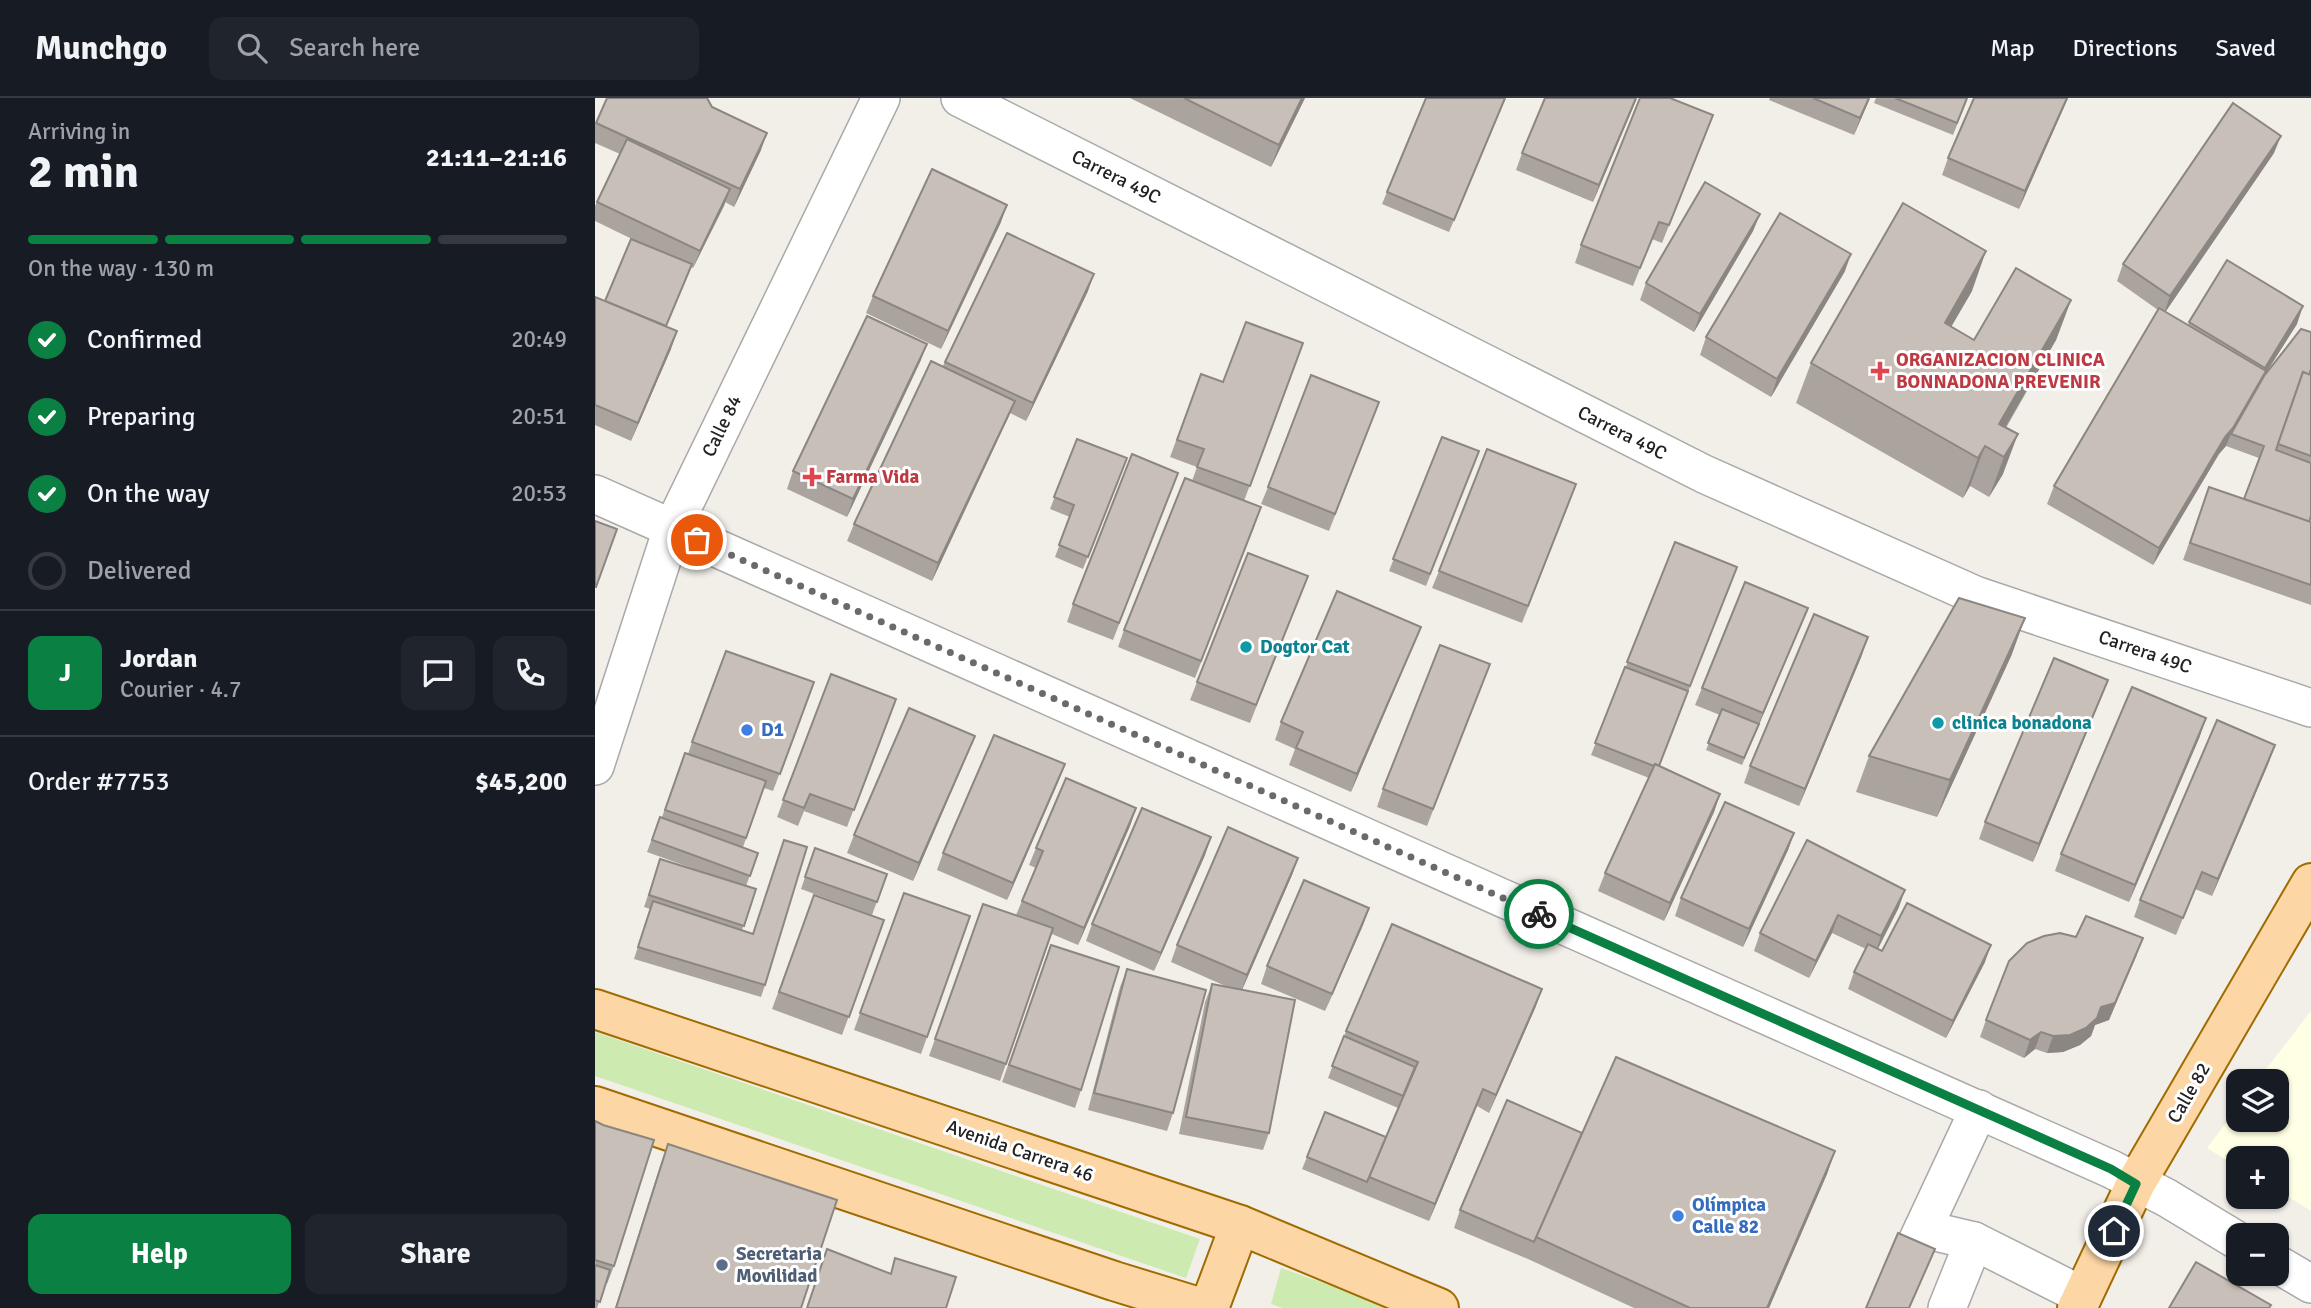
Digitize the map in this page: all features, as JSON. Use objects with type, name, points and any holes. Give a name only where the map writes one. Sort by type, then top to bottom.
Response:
[{"type":"main road","name":"Calle 82","points":[[2080,1302],[2136,1184],[2311,883]]},
{"type":"main road","name":"Avenida Carrera 46","points":[[595,1009],[1240,1225],[1439,1308]]},
{"type":"main road","points":[[595,1106],[1114,1281],[1202,1308]]},
{"type":"main road","points":[[1209,1308],[1240,1225]]},
{"type":"street","name":"Calle 84","points":[[595,766],[672,528],[881,98]]},
{"type":"street","name":"Carrera 49C","points":[[960,98],[1704,474],[1975,595],[2311,708]]},
{"type":"street","points":[[595,494],[1979,1109],[2111,1169],[2167,1198],[2226,1234]]},
{"type":"street","points":[[1979,1109],[1919,1238],[1974,1241],[2080,1302]]},
{"type":"street","points":[[1947,1308],[1974,1241]]},
{"type":"street","points":[[2289,1271],[2311,1284]]},
{"type":"shaded area","points":[[2311,1011],[2311,1211],[2289,1197],[2289,1146],[2226,1146],[2226,1160],[2207,1148],[2226,1123],[2226,1132],[2289,1132],[2289,1069],[2266,1069]]},
{"type":"green space","points":[[595,1032],[1200,1239],[1186,1278],[595,1076]]},
{"type":"green space","points":[[1281,1268],[1386,1308],[1283,1308],[1271,1304]]},
{"type":"building","points":[[607,98],[707,98],[712,107],[767,133],[740,189],[596,123]]},
{"type":"building","points":[[1184,98],[1302,98],[1279,145]]},
{"type":"building","points":[[1426,98],[1505,98],[1454,220],[1387,192]]},
{"type":"building","points":[[1545,98],[1636,98],[1599,185],[1522,153]]},
{"type":"building","points":[[1640,98],[1670,98],[1713,115],[1669,225],[1659,222],[1640,268],[1581,245]]},
{"type":"building","points":[[1813,98],[1869,98],[1860,118]]},
{"type":"building","points":[[1895,98],[1967,98],[1957,123]]},
{"type":"building","points":[[1974,98],[2067,98],[2025,191],[1948,158]]},
{"type":"building","points":[[2233,103],[2281,136],[2170,296],[2123,264]]},
{"type":"building","points":[[627,139],[730,189],[700,251],[597,202]]},
{"type":"building","points":[[932,169],[1007,205],[948,331],[873,296]]},
{"type":"building","points":[[1705,182],[1760,214],[1700,314],[1646,283]]},
{"type":"building","name":"ORGANIZACION CLINICA BONNADONA PREVENIR","points":[[1903,203],[1986,251],[1945,323],[1974,340],[2016,268],[2071,300],[1999,424],[2018,434],[2004,457],[1985,446],[1978,458],[1811,363]]},
{"type":"building","points":[[1780,213],[1851,254],[1777,379],[1706,337]]},
{"type":"building","points":[[1007,233],[1094,274],[1033,403],[945,362]]},
{"type":"building","points":[[631,239],[692,264],[666,326],[605,301]]},
{"type":"building","points":[[2227,260],[2303,306],[2265,368],[2189,322]]},
{"type":"building","points":[[595,297],[677,331],[638,423],[595,405]]},
{"type":"building","points":[[2159,308],[2266,371],[2159,548],[2054,486]]},
{"type":"building","points":[[867,316],[927,344],[853,499],[793,471]]},
{"type":"building","points":[[1246,322],[1303,343],[1250,486],[1197,467],[1204,449],[1177,440],[1201,374],[1223,382]]},
{"type":"building","points":[[2301,329],[2311,332],[2311,369],[2309,375],[2303,372],[2276,450],[2311,463],[2309,522],[2244,499],[2264,446],[2231,434],[2264,376]]},
{"type":"building","points":[[931,361],[1015,401],[938,563],[854,524]]},
{"type":"building","points":[[2303,372],[2311,375],[2311,456],[2278,444]]},
{"type":"building","points":[[1311,375],[1379,402],[1335,514],[1268,487]]},
{"type":"building","points":[[1442,437],[1479,451],[1430,574],[1393,559]]},
{"type":"building","points":[[1077,439],[1127,458],[1088,557],[1059,545],[1074,505],[1054,497]]},
{"type":"building","points":[[1487,449],[1576,484],[1528,606],[1439,571]]},
{"type":"building","points":[[1132,454],[1178,473],[1119,623],[1073,604]]},
{"type":"building","points":[[1185,478],[1261,507],[1201,661],[1124,630]]},
{"type":"building","points":[[2209,487],[2311,522],[2311,585],[2190,543]]},
{"type":"building","points":[[595,521],[617,529],[596,587],[595,587]]},
{"type":"building","points":[[1675,542],[1737,567],[1690,686],[1627,662]]},
{"type":"building","name":"Dogtor Cat","points":[[1248,553],[1308,576],[1256,705],[1197,682]]},
{"type":"building","points":[[1745,582],[1808,608],[1763,713],[1702,688]]},
{"type":"building","points":[[1337,591],[1421,627],[1357,774],[1296,748],[1303,732],[1281,722]]},
{"type":"building","name":"clinica bonadona","points":[[1959,598],[2025,618],[1950,780],[1869,756]]},
{"type":"building","points":[[1814,614],[1868,637],[1805,789],[1750,766]]},
{"type":"building","points":[[1440,645],[1490,664],[1433,809],[1383,789]]},
{"type":"building","name":"D1","points":[[726,651],[814,682],[780,774],[692,742]]},
{"type":"building","points":[[2054,658],[2108,680],[2039,844],[1985,822]]},
{"type":"building","points":[[1625,667],[1688,691],[1659,766],[1595,743]]},
{"type":"building","points":[[831,674],[896,699],[854,810],[810,794],[804,808],[783,800]]},
{"type":"building","points":[[2132,687],[2206,718],[2135,885],[2061,854]]},
{"type":"building","points":[[909,708],[975,736],[919,863],[854,835]]},
{"type":"building","points":[[1722,709],[1759,724],[1744,758],[1708,743]]},
{"type":"building","points":[[2217,720],[2275,745],[2218,879],[2202,872],[2183,918],[2140,900]]},
{"type":"building","points":[[994,735],[1065,764],[1013,883],[943,853]]},
{"type":"building","points":[[685,753],[766,781],[746,838],[665,810]]},
{"type":"building","points":[[1655,764],[1720,794],[1670,903],[1605,873]]},
{"type":"building","points":[[1066,778],[1136,808],[1084,928],[1022,901],[1043,851],[1036,848]]},
{"type":"building","points":[[1725,802],[1794,833],[1749,929],[1681,898]]},
{"type":"building","points":[[1142,808],[1211,837],[1161,953],[1092,924]]},
{"type":"building","points":[[660,817],[758,853],[750,876],[652,840]]},
{"type":"building","points":[[1228,827],[1298,858],[1247,975],[1177,945]]},
{"type":"building","points":[[784,840],[807,847],[765,985],[638,947],[653,901],[753,934]]},
{"type":"building","points":[[1807,840],[1905,890],[1881,936],[1838,915],[1816,961],[1760,933]]},
{"type":"building","points":[[815,848],[887,874],[877,902],[805,877]]},
{"type":"building","points":[[660,859],[756,889],[744,926],[649,895]]},
{"type":"building","points":[[1304,880],[1369,908],[1332,994],[1267,966]]},
{"type":"building","points":[[904,893],[970,916],[927,1037],[860,1013]]},
{"type":"building","points":[[814,895],[884,920],[849,1017],[779,992]]},
{"type":"building","points":[[1907,903],[1991,945],[1953,1021],[1854,972],[1868,944],[1882,951]]},
{"type":"building","points":[[983,904],[1053,928],[1006,1064],[935,1039]]},
{"type":"building","points":[[2086,916],[2143,938],[2115,1003],[2101,1007],[2097,1018],[2086,1028],[2070,1035],[2053,1036],[2041,1032],[2030,1040],[1986,1020],[2009,961],[2027,943],[2044,936],[2060,933],[2076,937]]},
{"type":"building","points":[[1392,924],[1542,989],[1496,1095],[1483,1089],[1435,1204],[1369,1177],[1418,1062],[1346,1031]]},
{"type":"building","points":[[1051,945],[1119,967],[1081,1090],[1009,1065]]},
{"type":"building","points":[[1127,969],[1206,990],[1173,1113],[1094,1093]]},
{"type":"building","points":[[1212,984],[1295,1000],[1269,1133],[1186,1117]]},
{"type":"building","points":[[1344,1036],[1415,1067],[1403,1096],[1332,1066]]},
{"type":"building","name":"Olímpica Calle 82","points":[[1616,1057],[1835,1151],[1767,1308],[1690,1308],[1536,1237]]},
{"type":"building","points":[[1507,1100],[1582,1133],[1534,1242],[1460,1210]]},
{"type":"building","points":[[1325,1112],[1386,1137],[1367,1182],[1307,1157]]},
{"type":"building","points":[[595,1121],[654,1140],[614,1266],[595,1260]]},
{"type":"building","name":"Secretaria Movilidad","points":[[668,1144],[837,1200],[801,1308],[616,1308]]},
{"type":"building","points":[[1898,1233],[1935,1249],[1909,1308],[1866,1308]]},
{"type":"building","points":[[827,1249],[891,1274],[895,1258],[956,1277],[946,1308],[807,1308]]},
{"type":"building","points":[[2196,1262],[2226,1279],[2226,1286],[2238,1286],[2271,1305],[2269,1308],[2169,1308]]},
{"type":"building","points":[[595,1265],[610,1270],[600,1302],[595,1300]]},
{"type":"way so far","points":[[697,540],[1539,914]]},
{"type":"place","name":"ORGANIZACION CLINICA BONNADONA PREVENIR","points":[[1880,371]]},
{"type":"place","name":"Farma Vida","points":[[812,477]]},
{"type":"place","name":"Dogtor Cat","points":[[1246,647]]},
{"type":"place","name":"clinica bonadona","points":[[1938,723]]},
{"type":"place","name":"D1","points":[[747,730]]},
{"type":"place","name":"Olímpica Calle 82","points":[[1678,1216]]},
{"type":"place","name":"Secretaria Movilidad","points":[[722,1265]]},
{"type":"route","points":[[1539,914],[2111,1169],[2136,1184],[2114,1231]]}]
